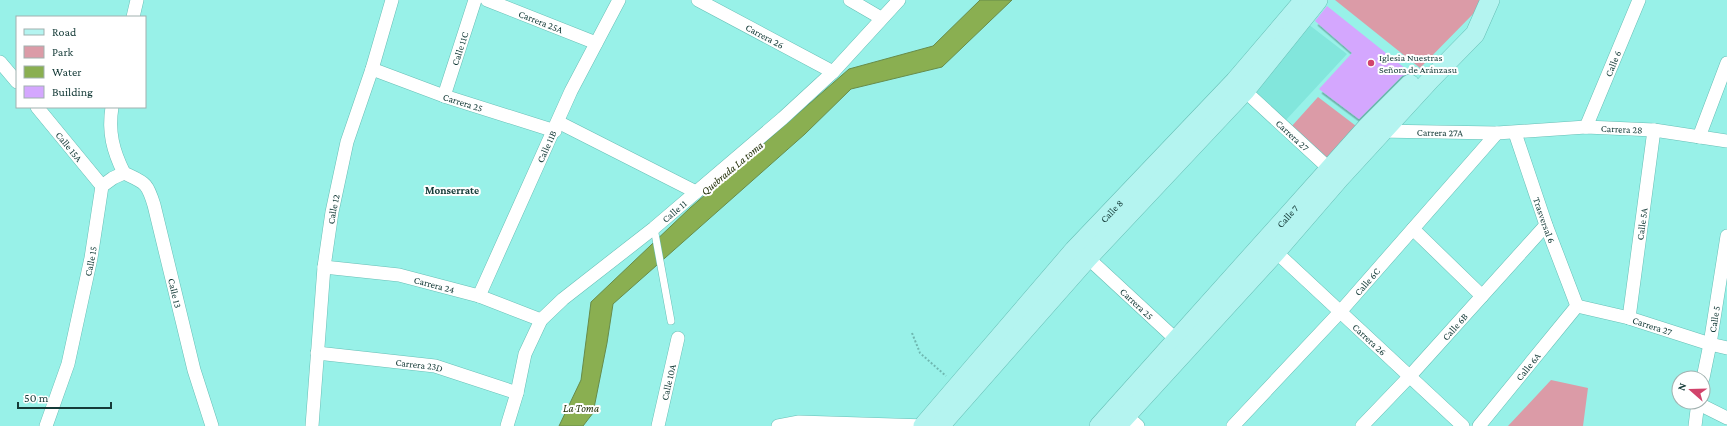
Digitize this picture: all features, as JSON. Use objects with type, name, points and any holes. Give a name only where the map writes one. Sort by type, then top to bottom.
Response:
[{"type":"main road","name":"Calle 8","points":[[928,426],[957,386],[1074,250],[1235,81],[1304,0]]},
{"type":"main road","name":"Calle 8","points":[[928,426],[1246,91],[1318,0]]},
{"type":"main road","name":"Calle 7","points":[[1128,422],[1182,345],[1374,130],[1431,80],[1475,34],[1487,7]]},
{"type":"main road","name":"Calle 7","points":[[1098,426],[1276,252],[1334,174]]},
{"type":"street","points":[[133,16],[137,0]]},
{"type":"street","name":"Calle 12","points":[[312,426],[324,267],[332,212],[347,142],[372,69],[392,0]]},
{"type":"street","name":"Calle 11C","points":[[444,96],[474,0]]},
{"type":"street","name":"Carrera 25A","points":[[486,0],[596,43]]},
{"type":"street","name":"Calle 11B","points":[[479,296],[571,91],[619,0]]},
{"type":"street","name":"Carrera 26","points":[[698,0],[833,72]]},
{"type":"street","points":[[850,0],[881,18]]},
{"type":"street","name":"Calle 11","points":[[507,426],[517,393],[525,354],[541,320],[563,299],[654,228],[783,118],[833,72],[899,0]]},
{"type":"street","name":"Calle 6","points":[[1586,127],[1640,0]]},
{"type":"street","points":[[0,62],[16,81]]},
{"type":"street","points":[[1699,137],[1727,63]]},
{"type":"street","name":"Carrera 25","points":[[372,69],[444,96],[556,126],[696,192]]},
{"type":"street","name":"Carrera 27","points":[[1246,91],[1286,127],[1334,174]]},
{"type":"street","name":"Calle 15A","points":[[38,108],[102,186]]},
{"type":"street","points":[[102,186],[113,178],[124,173],[114,153],[110,120],[112,108]]},
{"type":"street","name":"Carrera 28","points":[[1515,133],[1586,127],[1654,130],[1727,141]]},
{"type":"street","name":"Carrera 27A","points":[[1374,130],[1515,133]]},
{"type":"street","name":"Calle 5A","points":[[1629,318],[1654,130]]},
{"type":"street","name":"Calle 6C","points":[[1233,426],[1340,312],[1497,133]]},
{"type":"street","name":"Trasversal 6","points":[[1515,133],[1546,226],[1577,306]]},
{"type":"street","name":"Calle 13","points":[[124,173],[142,182],[149,189],[151,194],[194,370],[212,426]]},
{"type":"street","name":"Calle 15","points":[[46,426],[68,364],[91,258],[102,186]]},
{"type":"street","name":"Calle 6B","points":[[1362,426],[1410,377],[1546,226]]},
{"type":"street","points":[[1413,229],[1482,296]]},
{"type":"street","name":"Calle 5","points":[[1705,370],[1727,236]]},
{"type":"street","name":"Carrera 26","points":[[1276,252],[1463,426]]},
{"type":"street","name":"Carrera 25","points":[[1088,258],[1182,345]]},
{"type":"street","name":"Carrera 24","points":[[324,267],[399,275],[479,296],[541,320]]},
{"type":"street","name":"Carrera 27","points":[[1577,306],[1629,318],[1727,348]]},
{"type":"street","name":"Calle 6A","points":[[1479,426],[1577,306]]},
{"type":"street","name":"Calle 10A","points":[[658,426],[678,338]]},
{"type":"street","name":"Carrera 23D","points":[[318,353],[435,366],[517,393]]},
{"type":"street","points":[[1695,426],[1697,410]]},
{"type":"street","points":[[1711,410],[1727,418]]},
{"type":"street","points":[[778,426],[799,422],[928,426]]},
{"type":"lane","points":[[654,228],[672,320]]},
{"type":"path","points":[[912,333],[920,353],[957,386]]},
{"type":"shaded area","points":[[1308,24],[1347,54],[1286,120],[1252,90]]},
{"type":"green space","points":[[1335,0],[1480,0],[1475,12],[1420,68]]},
{"type":"green space","points":[[1318,97],[1360,129],[1329,164],[1291,127]]},
{"type":"green space","points":[[1551,380],[1588,388],[1583,426],[1508,426]]},
{"type":"water","name":"La Toma","points":[[980,0],[1012,0],[942,67],[851,89],[805,134],[613,304],[593,413],[583,426],[559,426],[581,380],[591,302],[690,208],[849,69],[933,46]]},
{"type":"building","name":"Iglesia Nuestras Señora de Aránzasu","points":[[1327,6],[1411,73],[1402,76],[1359,119],[1319,89],[1352,53],[1315,21]]},
{"type":"place","name":"Iglesia Nuestras Señora de Aránzasu","points":[[1371,63]]},
{"type":"district","name":"Monserrate","points":[[452,190]]},
{"type":"water label","name":"Quebrada La toma","points":[[732,168]]}]
